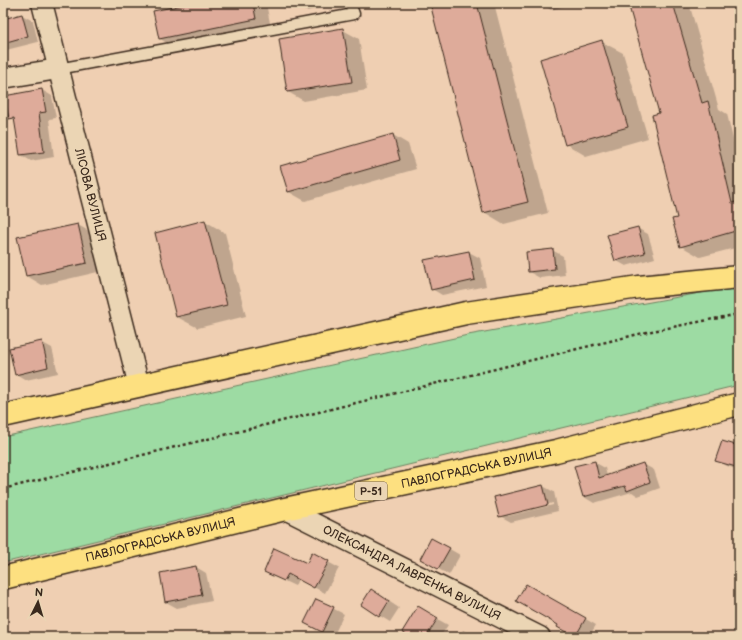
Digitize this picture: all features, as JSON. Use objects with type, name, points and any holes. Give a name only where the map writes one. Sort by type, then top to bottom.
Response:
[{"type":"main road","points":[[3,416],[466,313],[639,286],[739,277]]},
{"type":"main road","name":"ПАВЛОГРАДСЬКА ВУЛИЦЯ","points":[[3,578],[284,509],[556,451],[739,404]]},
{"type":"street","name":"ЛІСОВА ВУЛИЦЯ","points":[[42,3],[139,386]]},
{"type":"street","points":[[3,78],[58,69]]},
{"type":"street","name":"ОЛЕКСАНДРА ЛАВРЕНКА ВУЛИЦЯ","points":[[284,509],[540,637]]},
{"type":"lane","points":[[58,69],[354,14],[350,3]]},
{"type":"path","points":[[3,489],[639,334],[739,314]]},
{"type":"green space","points":[[739,286],[739,385],[3,563],[3,437],[468,335]]},
{"type":"building","points":[[193,3],[253,3],[256,19],[159,39],[153,11]]},
{"type":"building","points":[[430,3],[477,3],[528,202],[483,213]]},
{"type":"building","points":[[628,3],[673,3],[702,103],[708,101],[732,203],[739,201],[739,230],[680,247],[672,219],[677,218],[652,115],[659,113]]},
{"type":"building","points":[[22,14],[28,36],[3,43],[3,19]]},
{"type":"building","points":[[343,28],[352,82],[287,92],[279,39]]},
{"type":"building","points":[[602,40],[628,127],[565,145],[540,59]]},
{"type":"building","points":[[42,89],[46,112],[39,113],[44,152],[20,155],[14,118],[9,119],[4,96]]},
{"type":"building","points":[[393,134],[400,160],[288,192],[280,166]]},
{"type":"building","points":[[205,220],[227,305],[176,317],[155,233]]},
{"type":"building","points":[[78,224],[87,263],[26,276],[17,237]]},
{"type":"building","points":[[638,227],[645,253],[615,261],[607,235]]},
{"type":"building","points":[[553,249],[555,269],[528,272],[526,252]]},
{"type":"building","points":[[469,251],[475,280],[431,290],[424,260]]},
{"type":"building","points":[[42,341],[48,367],[15,375],[9,348]]},
{"type":"building","points":[[722,441],[739,446],[739,458],[736,467],[715,461]]},
{"type":"building","points":[[595,461],[599,478],[643,463],[650,482],[627,491],[625,486],[583,497],[574,466]]},
{"type":"building","points":[[543,485],[548,505],[499,517],[494,497]]},
{"type":"building","points":[[431,538],[450,548],[438,569],[420,559]]},
{"type":"building","points":[[274,548],[307,563],[312,552],[329,561],[314,588],[288,574],[284,581],[264,572]]},
{"type":"building","points":[[196,566],[202,595],[165,602],[160,573]]},
{"type":"building","points":[[526,584],[586,618],[575,637],[557,627],[558,625],[516,601]]},
{"type":"building","points":[[371,589],[389,601],[379,617],[361,605]]},
{"type":"building","points":[[316,599],[334,607],[322,632],[304,623]]},
{"type":"building","points":[[418,606],[438,618],[426,637],[410,637],[402,632]]}]
